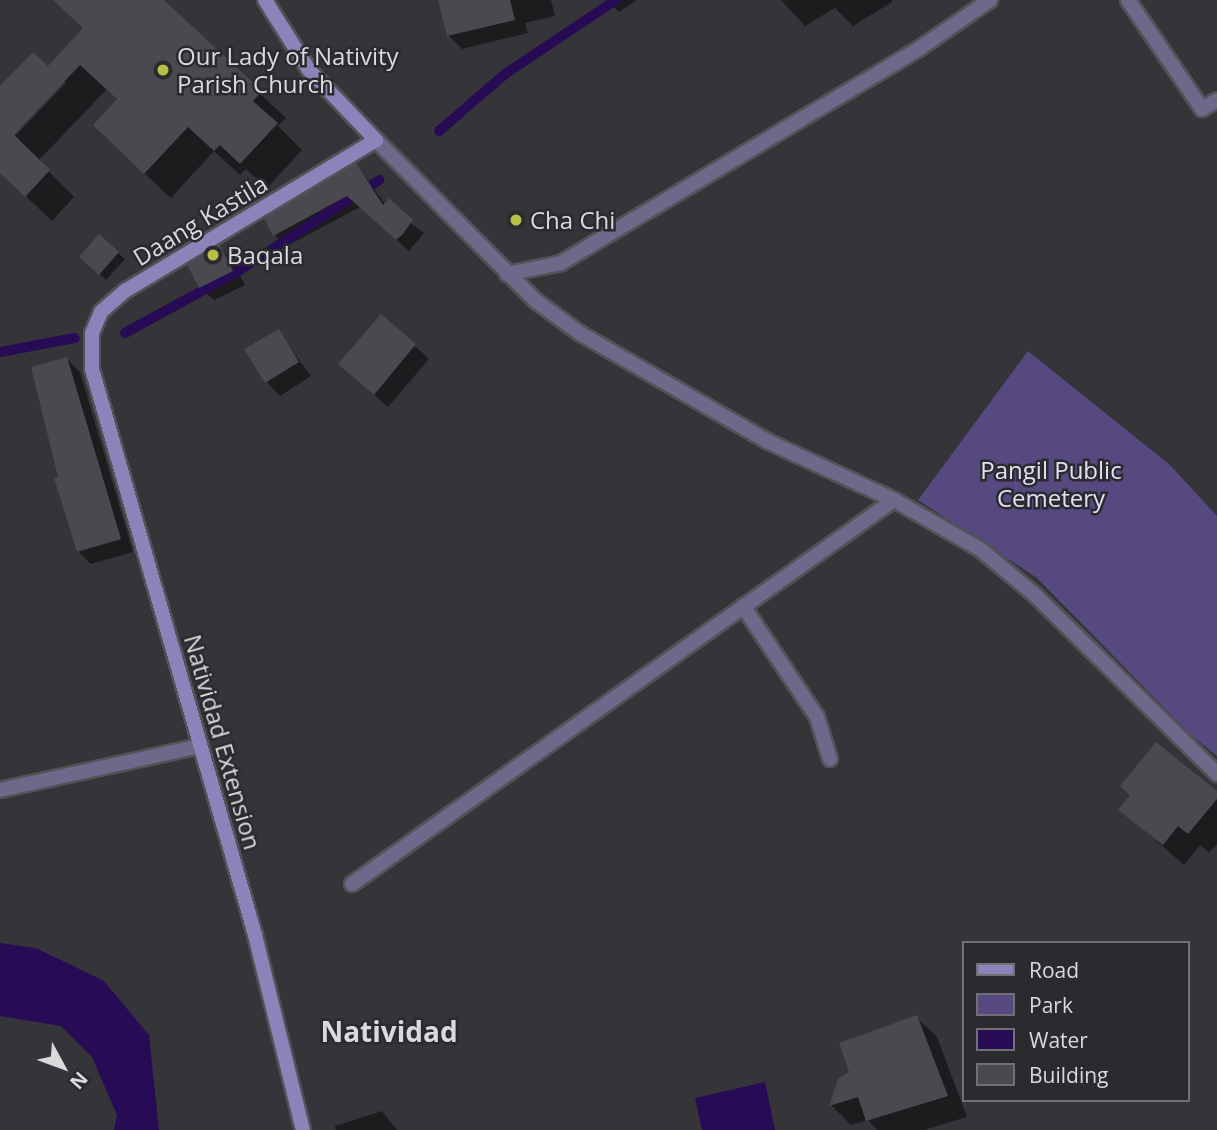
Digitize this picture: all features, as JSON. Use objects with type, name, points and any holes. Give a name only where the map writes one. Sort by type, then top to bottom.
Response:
[{"type":"street","points":[[265,0],[309,70],[376,140],[437,198],[507,274],[581,334],[641,370],[767,441],[894,500],[970,543],[1012,573],[1217,774]]},
{"type":"street","points":[[507,274],[561,263],[920,48],[990,0]]},
{"type":"street","points":[[1128,0],[1202,109],[1217,100]]},
{"type":"street","name":"Daang Kastila","points":[[92,369],[92,333],[101,312],[126,290],[376,140]]},
{"type":"street","name":"Natividad Extension","points":[[92,369],[255,935],[303,1130]]},
{"type":"street","points":[[352,884],[894,500]]},
{"type":"street","points":[[743,606],[817,717],[830,758]]},
{"type":"street","points":[[0,789],[200,746]]},
{"type":"green space","name":"Pangil Public Cemetery","points":[[1028,351],[1170,465],[1217,516],[1217,756],[1191,735],[1037,578],[918,500]]},
{"type":"water","points":[[0,943],[36,948],[104,981],[149,1035],[159,1130],[114,1130],[117,1115],[92,1057],[61,1026],[0,1016]]},
{"type":"water","points":[[765,1082],[775,1130],[702,1130],[695,1098]]},
{"type":"building","name":"Our Lady of Nativity Parish Church","points":[[53,0],[164,0],[262,91],[253,101],[278,123],[240,164],[220,145],[214,151],[188,127],[144,174],[93,125],[117,99],[80,65],[14,135],[50,170],[25,197],[0,173],[0,86],[33,52],[48,66],[83,28]]},
{"type":"building","points":[[438,0],[510,0],[515,20],[447,36]]},
{"type":"building","points":[[356,163],[383,205],[389,198],[413,220],[402,235],[396,240],[347,196],[273,236],[264,218]]},
{"type":"building","points":[[99,234],[119,252],[99,275],[79,257]]},
{"type":"building","points":[[220,245],[233,271],[199,288],[187,265]]},
{"type":"building","points":[[381,314],[416,344],[374,395],[338,364]]},
{"type":"building","points":[[279,329],[299,362],[265,383],[244,349]]},
{"type":"building","points":[[67,357],[121,539],[77,552],[54,478],[58,477],[31,367]]},
{"type":"building","points":[[1156,742],[1217,791],[1217,799],[1188,834],[1178,826],[1163,845],[1118,810],[1130,795],[1120,786]]},
{"type":"building","points":[[917,1015],[948,1096],[866,1121],[858,1097],[829,1106],[838,1079],[849,1072],[839,1043]]},
{"type":"waterway","points":[[439,131],[505,74],[616,0]]},
{"type":"waterway","points":[[125,333],[240,270],[379,180]]},
{"type":"waterway","points":[[0,352],[75,338]]},
{"type":"place","name":"Our Lady of Nativity Parish Church","points":[[163,70]]},
{"type":"place","name":"Cha Chi","points":[[516,220]]},
{"type":"place","name":"Baqala","points":[[213,255]]},
{"type":"district","name":"Natividad","points":[[389,1031]]}]
